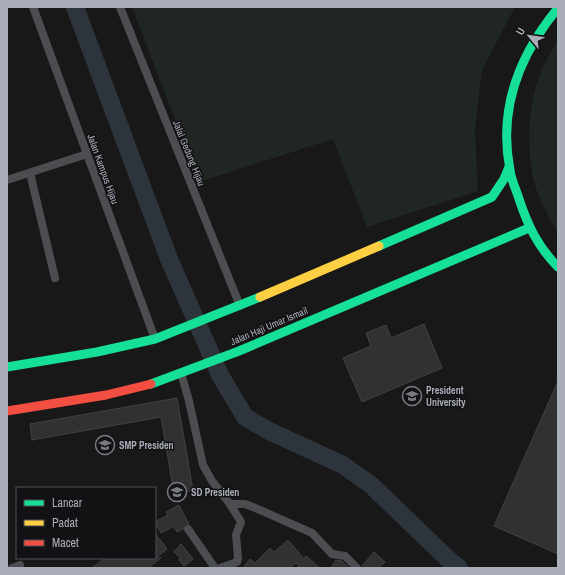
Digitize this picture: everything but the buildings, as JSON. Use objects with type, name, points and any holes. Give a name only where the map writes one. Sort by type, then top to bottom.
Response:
[{"type":"main road","points":[[558,8],[546,21],[529,47],[517,75],[509,105],[507,128],[509,166],[529,228],[558,267]]},
{"type":"main road","points":[[7,367],[97,352],[154,339],[236,308],[492,198],[502,184],[509,166]]},
{"type":"main road","name":"Jalan Haji Umar Ismail","points":[[7,411],[106,395],[150,384],[182,373],[238,351],[529,228]]},
{"type":"street","name":"Jalan Kampus Hijau","points":[[33,7],[154,339]]},
{"type":"street","name":"Jalal Gedung Hijau","points":[[120,7],[236,308]]},
{"type":"street","points":[[7,180],[87,154]]},
{"type":"street","points":[[30,173],[55,278]]},
{"type":"street","points":[[182,373],[202,465],[212,482],[230,504],[241,522],[236,535],[237,562],[220,568]]},
{"type":"street","points":[[230,504],[245,504],[312,533],[332,554],[345,556],[356,565],[357,568]]},
{"type":"street","points":[[188,529],[215,568]]},
{"type":"shaded area","points":[[132,7],[515,7],[482,70],[475,129],[478,191],[367,227],[333,139],[199,182]]},
{"type":"shaded area","points":[[558,41],[558,233],[537,192],[530,160],[529,142],[535,89],[541,72]]},
{"type":"waterway","points":[[75,7],[169,259],[220,375],[245,417],[269,431],[343,465],[371,485],[459,568]]},
{"type":"traffic: fast","points":[[558,8],[533,44],[523,63],[515,83],[507,125],[507,147],[511,177],[534,236],[558,267]]},
{"type":"traffic: fast","points":[[379,246],[492,197],[504,179],[509,167]]},
{"type":"traffic: fast","points":[[151,384],[239,351],[529,228]]},
{"type":"traffic: fast","points":[[7,367],[97,352],[155,339],[260,297]]},
{"type":"traffic: slow","points":[[260,297],[379,246]]},
{"type":"traffic: jam","points":[[7,411],[106,395],[151,384]]},
{"type":"place","name":"President University","points":[[412,396]]},
{"type":"place","name":"SMP Presiden","points":[[105,445]]},
{"type":"place","name":"SD Presiden","points":[[177,492]]}]
